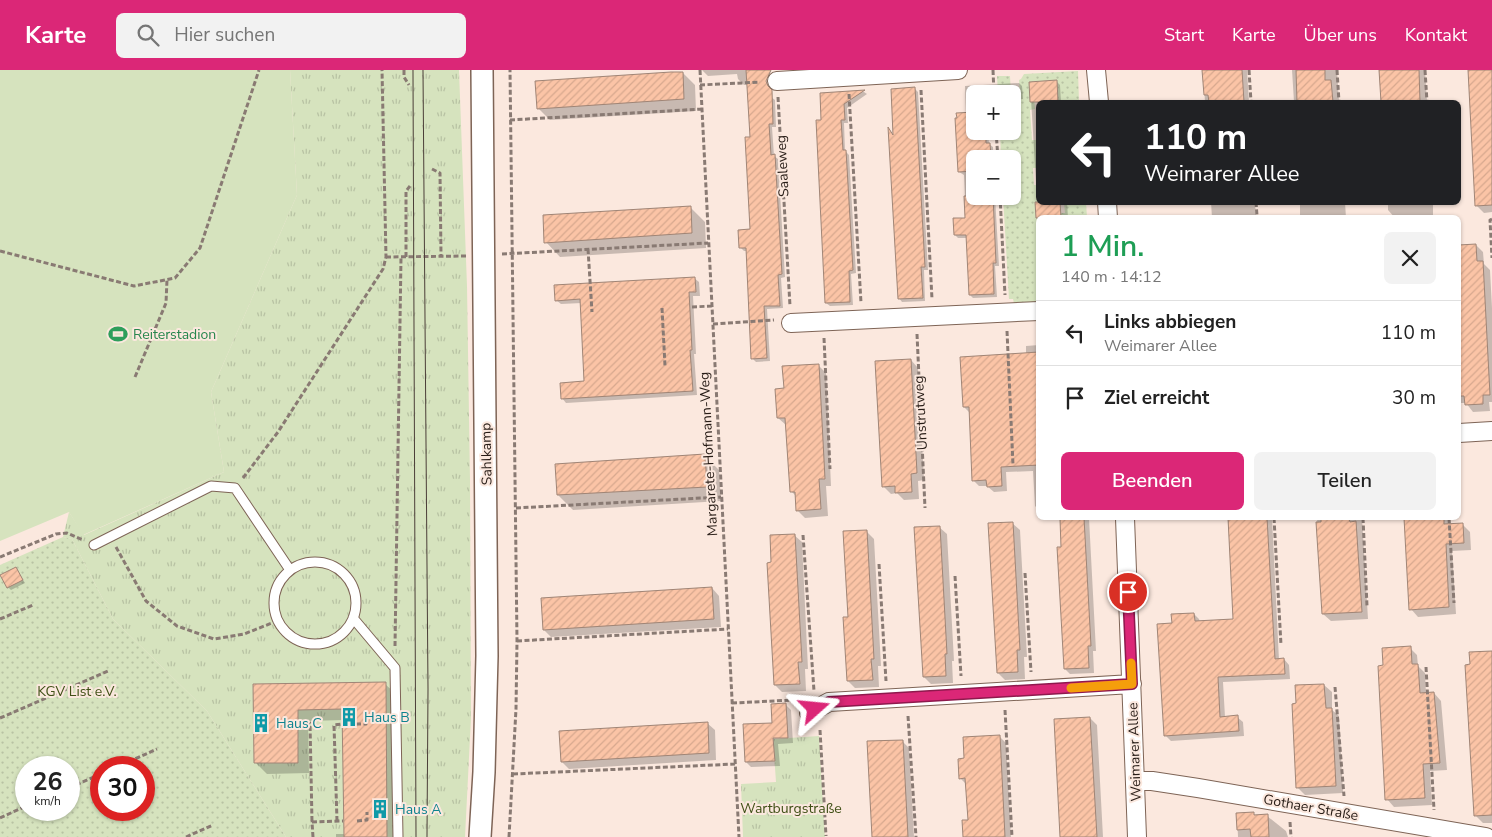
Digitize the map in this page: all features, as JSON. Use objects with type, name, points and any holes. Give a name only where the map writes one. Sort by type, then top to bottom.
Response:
[{"type":"street","name":"Sahlkamp","points":[[480,837],[487,656],[482,70]]},
{"type":"street","points":[[777,81],[958,70]]},
{"type":"street","points":[[1096,70],[1099,100]]},
{"type":"street","points":[[791,323],[1036,311]]},
{"type":"street","points":[[1461,432],[1492,431]]},
{"type":"street","name":"Weimarer Allee","points":[[1125,520],[1137,837]]},
{"type":"street","points":[[812,711],[829,702],[1132,684]]},
{"type":"street","name":"Gothaer Straße","points":[[1136,781],[1161,782],[1486,837]]},
{"type":"lane","points":[[94,545],[211,486],[235,488],[290,570]]},
{"type":"lane","points":[[315,562],[328,564],[340,570],[349,580],[355,592],[354,618],[347,630],[337,638],[324,644],[310,645],[297,641],[285,632],[277,621],[274,607],[275,593],[280,580],[290,570],[302,564],[315,562]]},
{"type":"lane","points":[[354,618],[395,668],[398,837]]},
{"type":"path","points":[[0,251],[134,286],[175,278],[200,248],[259,70]]},
{"type":"path","points":[[235,488],[278,432],[383,268],[386,257],[382,70]]},
{"type":"path","points":[[404,70],[404,77],[409,85]]},
{"type":"path","points":[[509,837],[517,641],[510,70]]},
{"type":"path","name":"Margarete-Hofmann-Weg","points":[[700,70],[739,837]]},
{"type":"path","points":[[993,70],[994,85]]},
{"type":"path","points":[[1249,70],[1251,100]]},
{"type":"path","points":[[1338,70],[1339,100]]},
{"type":"path","points":[[1425,70],[1427,100]]},
{"type":"path","points":[[920,72],[924,316]]},
{"type":"path","points":[[848,76],[862,319]]},
{"type":"path","points":[[700,85],[777,81]]},
{"type":"path","name":"Saaleweg","points":[[777,81],[791,323]]},
{"type":"path","points":[[510,120],[702,110]]},
{"type":"path","points":[[432,169],[440,173],[441,256]]},
{"type":"path","points":[[406,257],[406,191],[410,186]]},
{"type":"path","points":[[1000,205],[1013,465]]},
{"type":"path","points":[[1492,220],[1490,220],[1492,258]]},
{"type":"path","points":[[386,257],[512,254],[708,243]]},
{"type":"path","points":[[588,250],[592,312]]},
{"type":"path","points":[[395,668],[401,257]]},
{"type":"path","points":[[135,377],[166,303],[167,280]]},
{"type":"path","points":[[692,306],[712,306]]},
{"type":"path","points":[[662,308],[665,366]]},
{"type":"path","name":"Unstrutweg","points":[[924,316],[925,508]]},
{"type":"path","points":[[713,324],[775,320],[791,323]]},
{"type":"path","points":[[824,321],[830,470]]},
{"type":"path","points":[[516,508],[722,498]]},
{"type":"path","points":[[1274,520],[1281,645]]},
{"type":"path","points":[[1362,520],[1368,606]]},
{"type":"path","points":[[1449,520],[1454,603]]},
{"type":"path","points":[[0,557],[56,534],[67,533],[94,545]]},
{"type":"path","points":[[803,535],[812,711]]},
{"type":"path","points":[[110,536],[146,601],[176,626],[214,639],[244,634],[277,621]]},
{"type":"path","points":[[879,564],[887,699]]},
{"type":"path","points":[[1025,573],[1032,690]]},
{"type":"path","points":[[954,576],[962,694]]},
{"type":"path","points":[[0,619],[33,605]]},
{"type":"path","points":[[517,641],[728,629]]},
{"type":"path","points":[[1426,667],[1435,828]]},
{"type":"path","points":[[0,718],[108,671]]},
{"type":"path","points":[[1335,687],[1346,813]]},
{"type":"path","points":[[1004,692],[1012,837]]},
{"type":"path","points":[[907,698],[916,837]]},
{"type":"path","points":[[732,702],[794,700],[812,711]]},
{"type":"path","points":[[356,724],[366,724],[366,715]]},
{"type":"path","points":[[278,718],[278,724],[284,723]]},
{"type":"path","points":[[298,723],[310,723],[313,837]]},
{"type":"path","points":[[337,821],[334,725],[342,724]]},
{"type":"path","points":[[820,730],[826,836]]},
{"type":"path","points":[[142,756],[157,749]]},
{"type":"path","points":[[513,774],[735,764]]},
{"type":"path","points":[[0,818],[15,811]]},
{"type":"path","points":[[357,821],[367,820],[367,812]]},
{"type":"path","points":[[312,822],[344,821]]},
{"type":"path","points":[[186,837],[213,825]]},
{"type":"green space","name":"Reiterstadion","points":[[0,70],[290,70],[297,195],[211,392],[224,472],[83,535],[69,512],[0,541]]},
{"type":"green space","points":[[290,70],[459,70],[467,286],[470,480],[471,718],[465,837],[286,837],[207,711],[113,619],[72,539],[63,537],[69,512],[84,535],[224,472],[211,392],[297,195]]},
{"type":"green space","points":[[1078,71],[1079,100],[1058,100],[1057,80],[1033,82],[1035,109],[1030,110],[1032,140],[1036,140],[1036,168],[1033,168],[1034,185],[1036,185],[1036,205],[1038,205],[1036,215],[1036,302],[1014,303],[1013,299],[1009,299],[1004,205],[1021,205],[1021,150],[1001,150],[1000,140],[1021,140],[1021,85],[1019,85],[1019,80],[1024,74]]},
{"type":"green space","points":[[997,76],[1010,76],[1010,85],[998,85]]},
{"type":"green space","points":[[1064,205],[1086,205],[1087,215],[1061,215],[1061,213],[1065,213]]},
{"type":"green space","name":"KGV List e.V.","points":[[63,537],[72,539],[113,619],[207,711],[286,837],[0,837],[0,565]]},
{"type":"green space","name":"Wartburgstraße","points":[[819,736],[825,837],[743,837],[741,784],[776,782],[773,739]]},
{"type":"building","points":[[746,70],[771,70],[766,81],[772,90],[773,124],[769,124],[771,155],[775,154],[782,274],[778,275],[780,306],[764,306],[767,358],[751,359],[746,248],[739,248],[738,230],[750,229],[745,137],[750,137]]},
{"type":"building","points":[[1202,70],[1242,70],[1244,100],[1209,100],[1208,95],[1204,95]]},
{"type":"building","points":[[1296,70],[1325,70],[1325,80],[1331,80],[1333,100],[1297,100]]},
{"type":"building","points":[[1379,70],[1419,70],[1420,100],[1381,100]]},
{"type":"building","points":[[1468,70],[1492,70],[1492,205],[1475,206]]},
{"type":"building","points":[[683,72],[684,99],[537,109],[535,81]]},
{"type":"building","points":[[1057,80],[1058,100],[1036,100],[1036,102],[1030,102],[1029,82]]},
{"type":"building","points":[[915,87],[925,267],[921,267],[923,298],[898,299],[888,127],[893,135],[891,89]]},
{"type":"building","points":[[865,90],[844,104],[845,120],[841,120],[843,150],[846,150],[853,270],[849,271],[850,302],[825,303],[816,120],[821,120],[820,93]]},
{"type":"building","points":[[966,112],[966,140],[986,140],[986,143],[990,143],[990,150],[966,150],[966,172],[958,172],[956,113]]},
{"type":"building","points":[[964,196],[966,196],[966,205],[993,205],[996,263],[993,263],[994,294],[969,295],[966,235],[954,235],[953,218],[965,218]]},
{"type":"building","points":[[1035,202],[1036,205],[1060,205],[1061,215],[1036,215],[1036,218]]},
{"type":"building","points":[[691,206],[692,233],[544,243],[543,215]]},
{"type":"building","points":[[1476,244],[1477,261],[1483,261],[1490,395],[1483,395],[1483,404],[1465,405],[1464,396],[1461,396],[1461,245]]},
{"type":"building","points":[[695,277],[696,292],[689,292],[693,391],[561,399],[560,383],[584,381],[580,299],[555,301],[554,285]]},
{"type":"building","points":[[1036,352],[1036,465],[1001,467],[1002,486],[987,487],[986,480],[972,481],[969,407],[963,407],[960,357]]},
{"type":"building","points":[[911,359],[917,473],[911,474],[912,492],[895,493],[895,486],[882,487],[875,361]]},
{"type":"building","points":[[819,364],[825,479],[819,479],[821,509],[796,511],[795,492],[790,492],[785,418],[777,418],[775,389],[784,388],[782,366]]},
{"type":"building","points":[[705,454],[707,487],[557,495],[555,464]]},
{"type":"building","points":[[1060,520],[1084,520],[1091,646],[1088,646],[1089,668],[1064,669],[1057,547],[1061,547]]},
{"type":"building","points":[[1228,520],[1267,520],[1275,659],[1284,658],[1285,674],[1218,677],[1220,717],[1238,715],[1239,731],[1164,736],[1157,624],[1172,623],[1171,614],[1194,613],[1195,621],[1233,619]]},
{"type":"building","points":[[1321,520],[1356,521],[1362,612],[1322,614],[1316,522],[1321,522]]},
{"type":"building","points":[[1404,520],[1444,520],[1444,524],[1463,523],[1464,543],[1446,544],[1449,607],[1409,610]]},
{"type":"building","points":[[1013,522],[1020,650],[1017,650],[1018,672],[997,673],[988,523]]},
{"type":"building","points":[[940,526],[947,654],[945,654],[946,676],[923,677],[914,527]]},
{"type":"building","points":[[867,530],[874,659],[871,659],[873,680],[847,681],[843,617],[848,617],[843,531]]},
{"type":"building","points":[[795,534],[802,662],[798,662],[800,684],[774,685],[767,563],[771,562],[770,535]]},
{"type":"building","points":[[16,567],[23,580],[7,588],[0,575]]},
{"type":"building","points":[[712,587],[714,619],[543,630],[541,598]]},
{"type":"building","points":[[1411,646],[1412,664],[1418,664],[1420,693],[1434,692],[1440,763],[1423,764],[1425,798],[1385,800],[1378,666],[1383,665],[1382,648]]},
{"type":"building","points":[[1492,651],[1492,815],[1474,816],[1465,665],[1470,664],[1469,652]]},
{"type":"building","points":[[386,682],[387,837],[344,837],[342,709],[298,710],[298,763],[254,763],[253,684]]},
{"type":"building","points":[[1324,684],[1326,708],[1332,708],[1336,786],[1296,788],[1292,704],[1296,703],[1295,685]]},
{"type":"building","points":[[786,703],[788,738],[773,738],[775,761],[745,762],[743,724],[772,723],[771,704]]},
{"type":"building","points":[[1090,717],[1097,837],[1060,837],[1054,719]]},
{"type":"building","points":[[708,722],[709,753],[561,762],[559,731]]},
{"type":"building","points":[[1000,735],[1005,837],[963,837],[962,820],[968,820],[965,778],[959,779],[958,759],[964,758],[963,737]]},
{"type":"building","points":[[903,740],[908,837],[872,837],[867,741]]},
{"type":"building","points":[[1254,812],[1254,815],[1268,814],[1269,837],[1251,837],[1250,829],[1237,830],[1236,813]]},
{"type":"tram line","points":[[413,70],[416,837]]},
{"type":"tram line","points":[[423,70],[428,689],[427,837]]},
{"type":"slow traffic","points":[[1071,688],[1132,684],[1131,663]]},
{"type":"place","name":"Reiterstadion","points":[[118,334]]},
{"type":"place","name":"Haus B","points":[[349,717]]},
{"type":"place","name":"Haus C","points":[[261,723]]},
{"type":"place","name":"Haus A","points":[[380,809]]},
{"type":"route","points":[[815,709],[829,702],[1132,684],[1128,592]]}]
